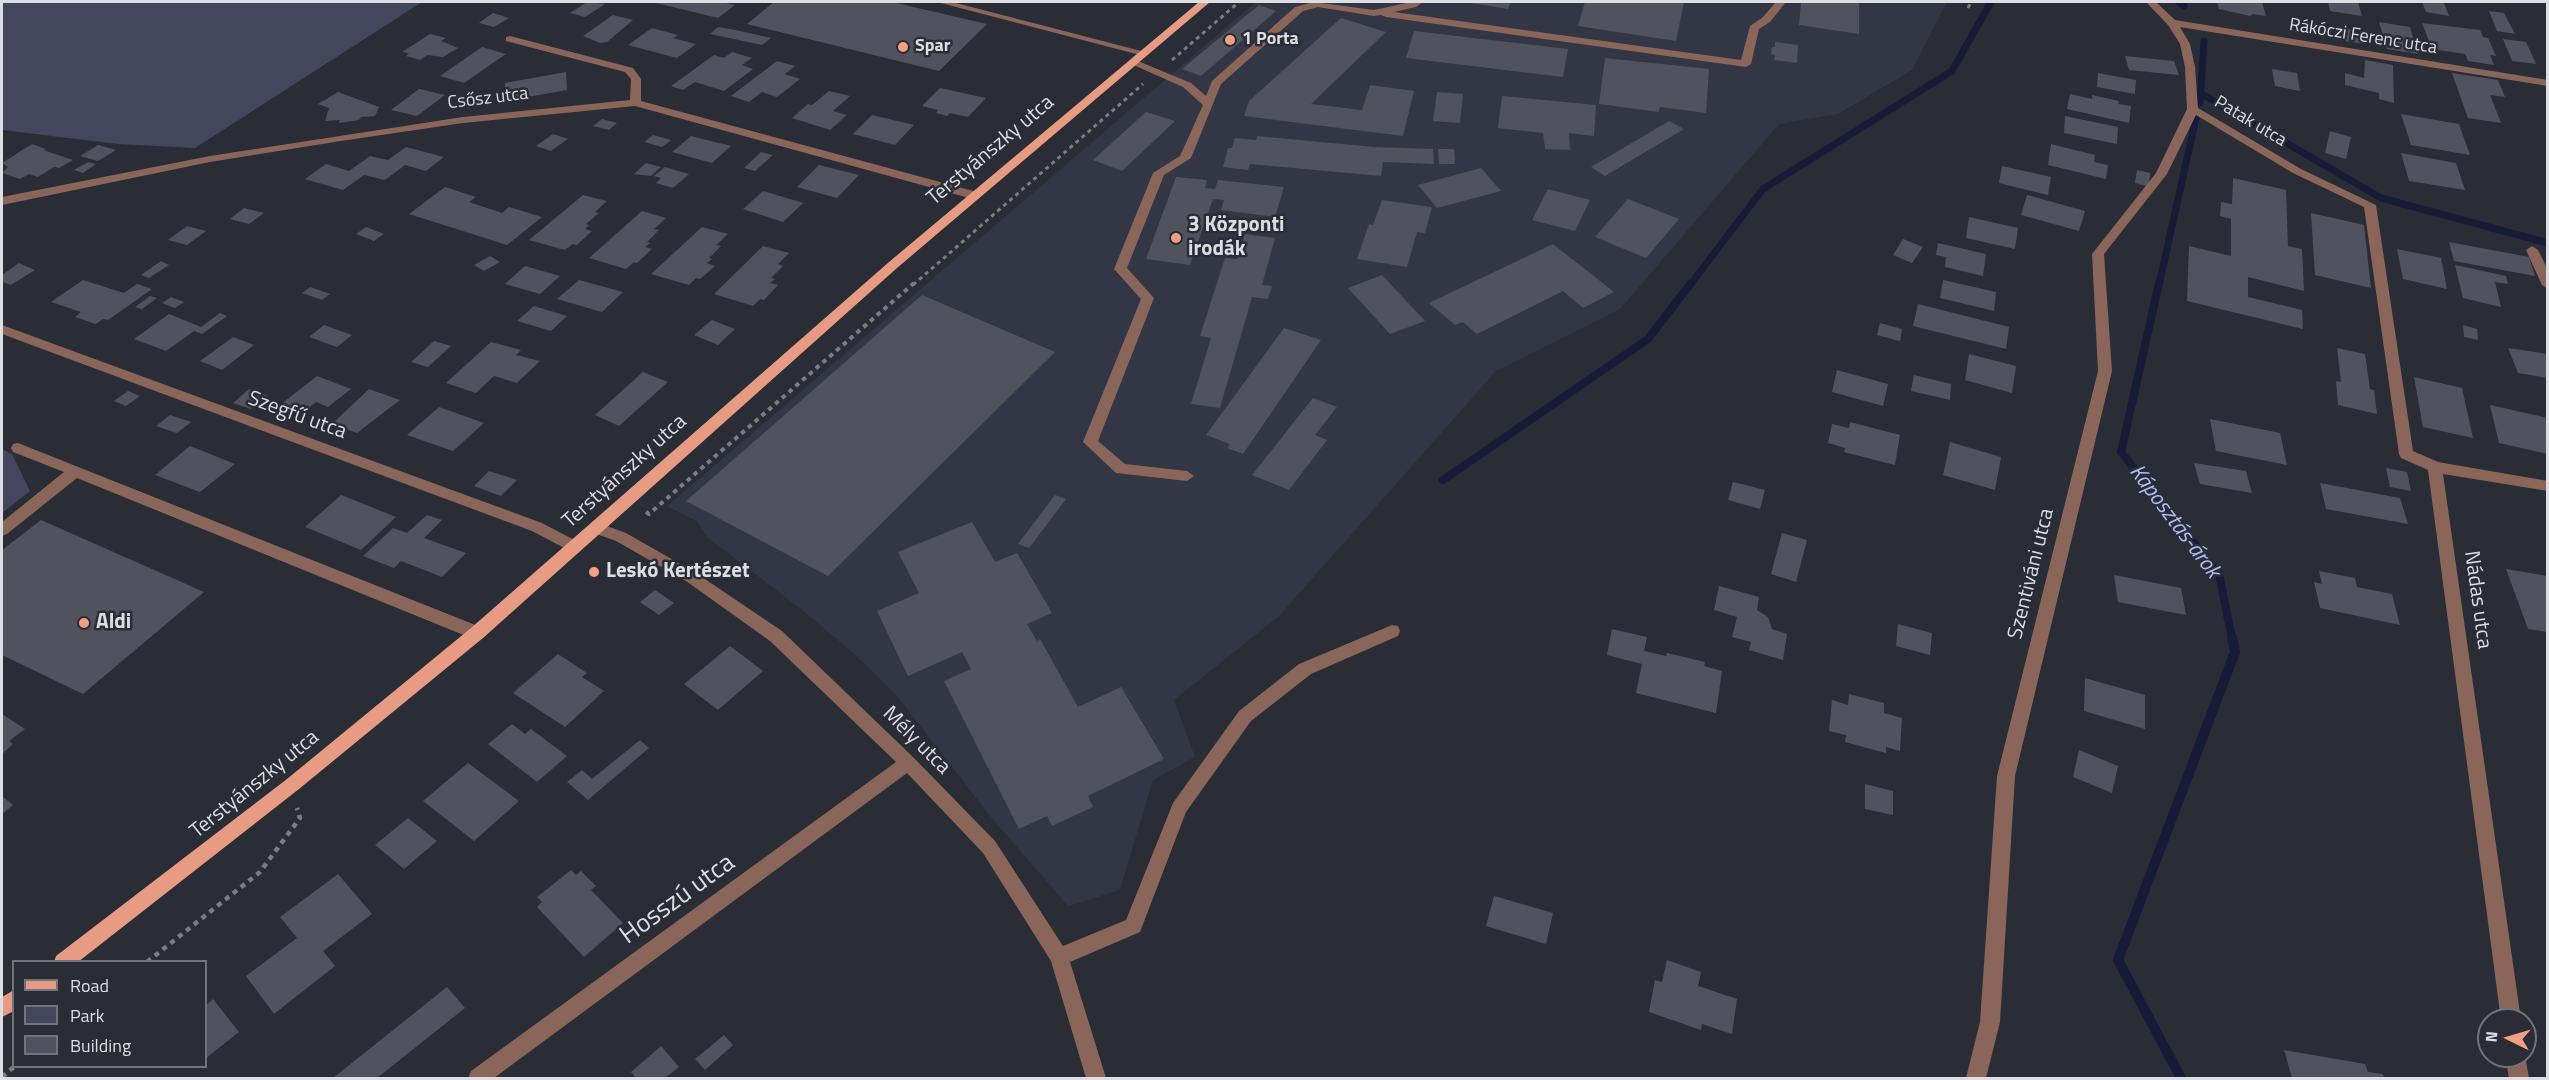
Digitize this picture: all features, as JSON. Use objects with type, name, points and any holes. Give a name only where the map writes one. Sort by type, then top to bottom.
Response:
[{"type":"main road","name":"Terstyánszky utca","points":[[66,960],[293,784],[477,633],[973,195],[1205,2]]},
{"type":"street","points":[[942,2],[1144,53]]},
{"type":"street","points":[[1374,13],[1418,2]]},
{"type":"street","points":[[1187,476],[1121,469],[1090,442],[1148,298],[1120,268],[1159,173],[1185,158],[1216,83],[1299,9],[1318,4],[1746,64],[1754,28],[1766,20],[1781,2]]},
{"type":"street","name":"Patak utca","points":[[2151,2],[2172,23],[2185,44],[2190,67],[2193,109],[2297,171],[2370,206],[2406,454],[2435,467]]},
{"type":"street","name":"Rákóczi Ferenc utca","points":[[2172,23],[2547,83]]},
{"type":"street","points":[[510,39],[629,70],[636,79],[635,103]]},
{"type":"street","points":[[1134,63],[1187,85],[1209,104]]},
{"type":"street","name":"Csősz utca","points":[[2,201],[210,159],[463,120],[635,103],[973,195]]},
{"type":"street","name":"Szentiváni utca","points":[[1976,1078],[1990,1022],[2006,776],[2105,370],[2098,254],[2161,174],[2193,109]]},
{"type":"street","points":[[2532,250],[2547,285]]},
{"type":"street","name":"Szegfű utca","points":[[2,329],[537,527],[575,547]]},
{"type":"street","points":[[18,448],[477,633]]},
{"type":"street","points":[[2435,467],[2547,486]]},
{"type":"street","name":"Nádas utca","points":[[2435,467],[2509,1008]]},
{"type":"street","points":[[2,530],[76,471]]},
{"type":"street","name":"Mély utca","points":[[596,528],[621,537],[691,576],[776,636],[908,763],[989,847],[1059,957],[1096,1078]]},
{"type":"street","points":[[1059,957],[1133,926],[1179,808],[1245,716],[1305,669],[1392,631]]},
{"type":"street","name":"Hosszú utca","points":[[477,1078],[908,763]]},
{"type":"path","points":[[649,514],[1239,2]]},
{"type":"path","points":[[1968,8],[1971,2]]},
{"type":"path","points":[[150,960],[260,872],[300,818],[293,784]]},
{"type":"shaded area","points":[[1256,2],[1947,2],[1912,70],[1838,114],[1779,124],[1620,309],[1496,371],[1279,616],[1174,700],[1195,757],[1153,780],[1120,890],[1068,906],[991,817],[896,695],[852,652],[806,613],[707,537],[697,521],[667,506]]},
{"type":"green space","points":[[2,2],[422,2],[195,148],[118,144],[2,130]]},
{"type":"green space","points":[[2,449],[12,454],[30,491],[2,513]]},
{"type":"building","points":[[587,2],[605,4],[585,17],[570,13]]},
{"type":"building","points":[[652,2],[722,2],[735,5],[718,18]]},
{"type":"building","name":"Spar","points":[[774,2],[892,2],[987,24],[939,71],[747,24]]},
{"type":"building","points":[[1465,2],[1511,2],[1508,9]]},
{"type":"building","points":[[1585,2],[1684,2],[1676,41],[1578,26]]},
{"type":"building","points":[[1801,2],[1859,2],[1859,34],[1799,25]]},
{"type":"building","points":[[2217,2],[2262,2],[2266,16],[2253,14],[2250,16],[2219,9]]},
{"type":"building","points":[[2328,2],[2358,2],[2362,16],[2330,11]]},
{"type":"building","points":[[2422,2],[2444,3],[2449,16],[2426,12]]},
{"type":"building","name":"1 Porta","points":[[1259,5],[1276,11],[1201,76],[1182,69]]},
{"type":"building","points":[[2489,11],[2504,13],[2515,34],[2497,31]]},
{"type":"building","points":[[493,13],[509,18],[494,27],[479,23]]},
{"type":"building","points":[[613,15],[633,20],[607,42],[600,43],[583,36]]},
{"type":"building","points":[[1341,18],[1386,32],[1311,104],[1362,110],[1370,85],[1414,91],[1403,136],[1244,116],[1249,101]]},
{"type":"building","points":[[2379,22],[2410,27],[2418,54],[2387,49]]},
{"type":"building","points":[[2422,23],[2480,30],[2483,37],[2488,38],[2496,56],[2490,55],[2494,65],[2468,61],[2465,54],[2432,49]]},
{"type":"building","points":[[718,27],[771,38],[762,45],[710,34]]},
{"type":"building","points":[[2335,27],[2367,32],[2371,45],[2338,40]]},
{"type":"building","points":[[652,28],[678,35],[673,38],[696,44],[677,58],[628,45]]},
{"type":"building","points":[[1414,31],[1568,49],[1563,77],[1406,58]]},
{"type":"building","points":[[430,34],[446,38],[441,41],[458,48],[443,57],[427,55],[420,60],[406,56],[409,53],[402,52]]},
{"type":"building","points":[[2503,39],[2526,42],[2536,64],[2512,61]]},
{"type":"building","points":[[1775,42],[1798,45],[1797,63],[1774,60],[1775,55],[1771,54]]},
{"type":"building","points":[[482,47],[506,54],[464,83],[440,76]]},
{"type":"building","points":[[732,52],[752,58],[742,65],[753,69],[724,91],[695,82],[683,90],[671,86],[714,55],[724,58]]},
{"type":"building","points":[[2125,56],[2174,61],[2179,75],[2129,70]]},
{"type":"building","points":[[1605,58],[1709,69],[1706,113],[1660,107],[1659,112],[1599,104]]},
{"type":"building","points":[[2365,60],[2393,65],[2394,103],[2379,99],[2379,93],[2345,85],[2345,73],[2364,78]]},
{"type":"building","points":[[777,61],[795,66],[785,74],[800,79],[777,97],[762,92],[749,102],[731,96]]},
{"type":"building","points":[[2272,69],[2297,73],[2300,91],[2275,86]]},
{"type":"building","points":[[566,72],[567,90],[505,101],[505,83]]},
{"type":"building","points":[[2098,73],[2136,80],[2135,94],[2097,87]]},
{"type":"building","points":[[2452,73],[2498,80],[2505,97],[2490,95],[2501,123],[2468,118]]},
{"type":"building","points":[[940,88],[986,98],[968,117],[950,113],[947,116],[936,113],[938,110],[922,106]]},
{"type":"building","points":[[419,89],[445,95],[417,116],[391,110]]},
{"type":"building","points":[[829,91],[850,96],[833,111],[847,115],[830,130],[792,118],[808,104],[812,105]]},
{"type":"building","points":[[338,92],[379,107],[375,116],[339,123],[340,120],[325,121],[329,108],[318,104]]},
{"type":"building","points":[[1437,92],[1463,94],[1460,123],[1433,121]]},
{"type":"building","points":[[2070,94],[2092,99],[2092,95],[2131,106],[2129,123],[2067,109]]},
{"type":"building","points":[[1502,96],[1596,105],[1594,136],[1569,133],[1570,150],[1545,149],[1543,133],[1498,128]]},
{"type":"building","points":[[1146,112],[1175,121],[1122,171],[1093,160]]},
{"type":"building","points":[[2401,114],[2459,124],[2470,155],[2411,145]]},
{"type":"building","points":[[872,115],[914,125],[895,145],[853,134]]},
{"type":"building","points":[[2065,116],[2118,127],[2117,144],[2064,133]]},
{"type":"building","points":[[602,119],[617,123],[609,130],[593,126]]},
{"type":"building","points":[[1669,121],[1684,129],[1605,176],[1591,167]]},
{"type":"building","points":[[2330,131],[2351,137],[2346,159],[2325,153]]},
{"type":"building","points":[[553,134],[568,139],[551,151],[536,146]]},
{"type":"building","points":[[653,135],[671,140],[662,147],[644,142]]},
{"type":"building","points":[[691,136],[731,146],[712,163],[672,152]]},
{"type":"building","points":[[1257,136],[1374,147],[1433,149],[1434,164],[1383,162],[1381,176],[1250,164],[1248,170],[1223,167],[1228,148],[1232,148],[1235,138],[1256,140]]},
{"type":"building","points":[[32,144],[73,160],[59,168],[54,167],[38,177],[29,174],[20,179],[2,173],[8,167],[2,163]]},
{"type":"building","points":[[2051,144],[2095,155],[2094,162],[2108,165],[2106,179],[2048,165]]},
{"type":"building","points":[[98,145],[116,150],[98,161],[80,156]]},
{"type":"building","points":[[406,147],[444,157],[426,171],[405,165],[385,180],[364,175],[343,190],[305,179],[326,164],[349,171],[370,156],[388,160]]},
{"type":"building","points":[[1438,149],[1454,149],[1455,164],[1439,164]]},
{"type":"building","points":[[761,152],[773,155],[755,171],[744,168]]},
{"type":"building","points":[[2401,153],[2456,163],[2465,190],[2409,181]]},
{"type":"building","points":[[88,162],[96,164],[83,173],[74,170]]},
{"type":"building","points":[[646,163],[661,167],[651,176],[634,174]]},
{"type":"building","points":[[819,165],[859,175],[837,198],[797,187]]},
{"type":"building","points":[[2002,166],[2051,177],[2048,195],[1999,183]]},
{"type":"building","points":[[665,167],[689,174],[673,188],[656,183],[661,178],[654,176]]},
{"type":"building","points":[[1481,168],[1501,191],[1437,208],[1418,185]]},
{"type":"building","points":[[2137,170],[2150,173],[2149,187],[2135,183]]},
{"type":"building","name":"3 Központi irodák","points":[[1176,177],[1207,180],[1205,188],[1215,189],[1218,180],[1284,187],[1275,217],[1221,210],[1224,200],[1213,199],[1190,265],[1146,259]]},
{"type":"building","points":[[2233,178],[2286,190],[2288,246],[2302,249],[2304,291],[2248,277],[2248,297],[2302,310],[2303,329],[2187,301],[2189,246],[2231,256],[2231,219],[2220,216],[2221,202],[2232,204]]},
{"type":"building","points":[[445,187],[476,197],[469,202],[502,213],[509,207],[542,217],[507,245],[409,214]]},
{"type":"building","points":[[1548,189],[1590,200],[1575,231],[1532,220]]},
{"type":"building","points":[[763,191],[803,203],[783,222],[743,209]]},
{"type":"building","points":[[583,195],[607,201],[595,212],[599,213],[586,224],[589,225],[585,229],[592,231],[577,245],[573,244],[565,250],[529,240]]},
{"type":"building","points":[[2027,195],[2085,211],[2079,231],[2021,215]]},
{"type":"building","points":[[1628,199],[1679,219],[1646,258],[1595,237]]},
{"type":"building","points":[[1382,200],[1432,207],[1425,233],[1417,232],[1407,267],[1357,259],[1369,224],[1373,225]]},
{"type":"building","points":[[244,208],[264,213],[249,224],[230,219]]},
{"type":"building","points":[[642,211],[666,218],[654,229],[659,230],[647,242],[650,243],[645,247],[652,249],[637,263],[634,262],[626,269],[589,258]]},
{"type":"building","points":[[2311,213],[2364,225],[2371,288],[2315,275]]},
{"type":"building","points":[[1969,217],[2018,228],[2015,249],[1966,238]]},
{"type":"building","points":[[187,226],[206,231],[187,245],[168,240]]},
{"type":"building","points":[[366,227],[384,234],[374,241],[356,234]]},
{"type":"building","points":[[702,227],[728,234],[716,245],[721,246],[709,258],[712,259],[707,263],[715,266],[689,285],[651,274]]},
{"type":"building","points":[[1245,234],[1275,238],[1262,285],[1272,286],[1268,299],[1252,297],[1220,408],[1191,404],[1211,338],[1200,336],[1225,258],[1237,259]]},
{"type":"building","points":[[1903,239],[1923,247],[1912,263],[1893,255]]},
{"type":"building","points":[[2449,242],[2529,257],[2535,276],[2454,261]]},
{"type":"building","points":[[1938,243],[1986,254],[1983,276],[1945,267],[1946,257],[1936,255]]},
{"type":"building","points":[[1553,244],[1614,292],[1583,308],[1563,291],[1477,334],[1463,322],[1455,325],[1429,303]]},
{"type":"building","points":[[763,246],[789,253],[778,264],[783,266],[771,278],[775,279],[770,283],[778,285],[764,300],[760,299],[753,306],[714,294]]},
{"type":"building","points":[[2397,249],[2441,258],[2447,289],[2403,279]]},
{"type":"building","points":[[490,256],[500,262],[484,271],[474,265]]},
{"type":"building","points":[[161,261],[169,265],[149,278],[141,275]]},
{"type":"building","points":[[19,263],[35,270],[11,285],[2,282],[2,275]]},
{"type":"building","points":[[2455,265],[2506,276],[2508,284],[2495,282],[2501,307],[2463,298]]},
{"type":"building","points":[[525,266],[560,276],[540,294],[505,284]]},
{"type":"building","points":[[1382,275],[1425,321],[1390,334],[1348,288]]},
{"type":"building","points":[[83,280],[124,293],[137,284],[152,289],[108,320],[103,319],[96,324],[75,317],[81,312],[51,302]]},
{"type":"building","points":[[579,280],[623,292],[602,312],[557,299]]},
{"type":"building","points":[[1943,280],[1996,292],[1994,311],[1940,298]]},
{"type":"building","points":[[310,287],[330,294],[322,300],[302,293]]},
{"type":"building","points":[[922,295],[1055,352],[828,576],[686,501]]},
{"type":"building","points":[[150,296],[157,298],[142,309],[135,307]]},
{"type":"building","points":[[171,297],[184,302],[175,308],[162,303]]},
{"type":"building","points":[[1918,304],[2009,327],[2006,349],[1913,326]]},
{"type":"building","points":[[534,306],[567,316],[551,331],[517,321]]},
{"type":"building","points":[[220,313],[227,316],[202,334],[194,331],[166,351],[134,339],[169,314],[201,327]]},
{"type":"building","points":[[712,320],[735,329],[718,345],[694,335]]},
{"type":"building","points":[[1880,323],[1902,329],[1900,341],[1877,335]]},
{"type":"building","points":[[324,325],[352,335],[337,347],[309,337]]},
{"type":"building","points":[[2463,325],[2477,329],[2478,340],[2464,337]]},
{"type":"building","points":[[1284,328],[1321,340],[1243,454],[1227,448],[1230,444],[1206,435]]},
{"type":"building","points":[[233,337],[254,345],[222,370],[200,361]]},
{"type":"building","points":[[434,341],[451,346],[428,367],[411,362]]},
{"type":"building","points":[[491,342],[521,350],[516,355],[540,361],[517,383],[494,376],[476,393],[446,383]]},
{"type":"building","points":[[2337,348],[2365,354],[2370,389],[2374,390],[2377,414],[2338,405],[2336,381],[2341,382]]},
{"type":"building","points":[[2508,348],[2548,354],[2548,378],[2518,373]]},
{"type":"building","points":[[1969,354],[2016,366],[2012,393],[1965,380]]},
{"type":"building","points":[[1837,370],[1888,384],[1883,406],[1832,392]]},
{"type":"building","points":[[643,372],[668,382],[619,426],[595,415]]},
{"type":"building","points":[[1914,375],[1951,384],[1950,400],[1911,391]]},
{"type":"building","points":[[317,376],[351,389],[328,407],[316,402],[302,413],[280,405]]},
{"type":"building","points":[[2414,377],[2462,388],[2473,438],[2423,427]]},
{"type":"building","points":[[249,389],[268,396],[251,409],[233,403]]},
{"type":"building","points":[[369,389],[400,400],[357,433],[332,424]]},
{"type":"building","points":[[128,391],[140,396],[126,406],[114,401]]},
{"type":"building","points":[[1313,398],[1337,407],[1315,435],[1327,440],[1289,490],[1252,475]]},
{"type":"building","points":[[2490,405],[2548,418],[2548,454],[2499,443]]},
{"type":"building","points":[[439,407],[484,423],[453,451],[407,435]]},
{"type":"building","points":[[170,415],[191,422],[177,433],[156,426]]},
{"type":"building","points":[[2210,419],[2280,433],[2287,465],[2216,451]]},
{"type":"building","points":[[1850,422],[1900,435],[1895,465],[1844,452],[1845,448],[1828,443],[1832,424],[1849,428]]},
{"type":"building","points":[[1950,442],[2001,457],[1995,490],[1943,475]]},
{"type":"building","points":[[190,446],[235,464],[200,492],[155,475]]},
{"type":"building","points":[[2194,463],[2246,471],[2252,493],[2200,484]]},
{"type":"building","points":[[2386,468],[2407,472],[2411,491],[2390,487]]},
{"type":"building","points":[[489,471],[517,480],[501,496],[474,486]]},
{"type":"building","points":[[1733,482],[1765,490],[1760,509],[1728,500]]},
{"type":"building","points":[[2320,483],[2400,498],[2408,524],[2326,509]]},
{"type":"building","points":[[341,495],[396,517],[361,550],[305,527]]},
{"type":"building","points":[[1055,495],[1066,499],[1029,548],[1018,544]]},
{"type":"building","points":[[427,515],[442,520],[424,538],[466,553],[442,577],[401,561],[394,568],[363,556],[393,528],[407,533]]},
{"type":"building","name":"Aldi","points":[[41,520],[204,592],[83,694],[2,655],[2,550]]},
{"type":"building","points":[[972,522],[995,562],[1017,553],[1052,613],[1027,624],[1037,641],[1040,639],[1078,707],[1121,687],[1164,759],[1088,796],[1093,807],[1052,826],[1047,816],[1019,829],[944,681],[971,669],[962,652],[908,676],[877,611],[919,593],[898,552]]},
{"type":"building","points":[[1782,533],[1807,540],[1796,582],[1771,574]]},
{"type":"building","points":[[2506,569],[2548,576],[2548,632],[2528,629]]},
{"type":"building","points":[[2319,571],[2355,578],[2357,587],[2392,594],[2400,625],[2320,608],[2314,582],[2322,584]]},
{"type":"building","points":[[2114,575],[2181,588],[2186,615],[2118,602]]},
{"type":"building","points":[[1719,586],[1759,597],[1757,610],[1768,617],[1772,629],[1787,634],[1783,660],[1749,650],[1751,642],[1732,637],[1737,617],[1714,610]]},
{"type":"building","points":[[655,590],[674,603],[659,615],[640,602]]},
{"type":"building","points":[[1898,624],[1932,633],[1930,655],[1896,646]]},
{"type":"building","points":[[1612,629],[1647,637],[1644,651],[1666,656],[1667,653],[1705,662],[1704,666],[1722,671],[1716,713],[1636,693],[1642,664],[1607,655]]},
{"type":"building","points":[[730,646],[763,671],[718,710],[684,684]]},
{"type":"building","points":[[558,654],[587,673],[582,677],[604,691],[565,727],[513,693]]},
{"type":"building","points":[[2085,678],[2145,695],[2145,729],[2084,711]]},
{"type":"building","points":[[1849,694],[1884,703],[1884,713],[1902,718],[1900,751],[1886,747],[1886,753],[1845,742],[1846,735],[1829,731],[1832,700],[1848,705]]},
{"type":"building","points":[[2,714],[25,729],[9,741],[13,744],[2,754]]},
{"type":"building","points":[[512,724],[525,734],[531,729],[567,756],[537,782],[488,744]]},
{"type":"building","points":[[640,740],[649,748],[588,800],[567,782],[582,770],[592,779]]},
{"type":"building","points":[[2079,750],[2118,766],[2112,793],[2073,777]]},
{"type":"building","points":[[468,763],[519,801],[474,841],[423,801]]},
{"type":"building","points":[[1865,784],[1893,791],[1893,815],[1865,809]]},
{"type":"building","points":[[2,796],[13,805],[2,814]]},
{"type":"building","points":[[408,818],[437,841],[404,869],[375,845]]},
{"type":"building","points":[[571,870],[576,875],[581,871],[596,886],[591,890],[623,923],[584,957],[537,907],[542,902],[537,897]]},
{"type":"building","points":[[338,874],[372,914],[323,951],[335,966],[274,1014],[246,976],[297,938],[280,917]]},
{"type":"building","points":[[1494,896],[1553,913],[1546,944],[1486,926]]},
{"type":"building","points":[[1667,960],[1701,972],[1698,986],[1737,999],[1732,1034],[1702,1024],[1701,1030],[1649,1012],[1655,980],[1662,982]]},
{"type":"building","points":[[447,987],[465,1008],[377,1078],[333,1078]]},
{"type":"building","points":[[213,999],[239,1032],[207,1057],[207,1004]]},
{"type":"building","points":[[724,1035],[733,1045],[705,1070],[695,1059]]},
{"type":"building","points":[[661,1046],[679,1067],[665,1078],[636,1078],[631,1072]]},
{"type":"building","points":[[2284,1050],[2365,1064],[2368,1072],[2383,1074],[2384,1078],[2292,1078]]},
{"type":"waterway","points":[[1690,285],[1763,189],[1952,71],[1991,2]]},
{"type":"waterway","points":[[2179,2],[2184,6]]},
{"type":"waterway","points":[[2200,103],[2204,41]]},
{"type":"waterway","points":[[2202,94],[2381,198],[2548,243]]},
{"type":"waterway","name":"Káposztás-árok","points":[[2159,285],[2196,118]]},
{"type":"waterway","points":[[1443,480],[1648,339],[1691,283]]},
{"type":"waterway","name":"Káposztás-árok","points":[[2159,283],[2121,452],[2219,574],[2232,639]]},
{"type":"waterway","name":"Káposztás-árok","points":[[2181,1078],[2118,960],[2235,652],[2232,637]]},
{"type":"place","name":"1 Porta","points":[[1230,40]]},
{"type":"place","name":"Spar","points":[[903,47]]},
{"type":"place","name":"3 Központi irodák","points":[[1176,238]]},
{"type":"place","name":"Leskó Kertészet","points":[[594,572]]},
{"type":"place","name":"Aldi","points":[[84,623]]}]
